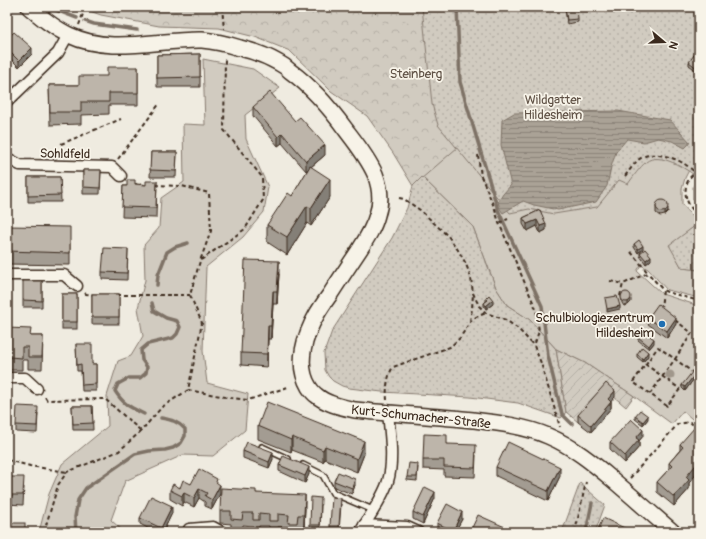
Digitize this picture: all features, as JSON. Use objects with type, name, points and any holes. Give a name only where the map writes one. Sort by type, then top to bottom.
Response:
[{"type":"street","name":"Kurt-Schumacher-Straße","points":[[29,7],[50,24],[68,35],[93,43],[116,45],[203,40],[225,37],[279,63],[302,80],[331,110],[360,149],[374,172],[379,185],[380,196],[378,214],[369,235],[317,314],[304,346],[301,363],[303,375],[315,395],[339,407],[355,410],[456,418],[531,430],[548,436],[584,457],[622,487],[673,532]]},
{"type":"street","points":[[7,102],[58,53],[68,35]]},
{"type":"street","name":"Sohldfeld","points":[[7,158],[20,165],[112,167]]},
{"type":"street","points":[[112,167],[121,176]]},
{"type":"street","points":[[7,275],[64,275],[77,286]]},
{"type":"street","points":[[7,378],[25,378],[37,389]]},
{"type":"street","points":[[362,529],[388,482],[391,470],[388,413]]},
{"type":"street","points":[[189,529],[212,527],[222,532]]},
{"type":"street","points":[[362,529],[407,527],[418,532]]},
{"type":"lane","points":[[262,447],[290,459]]},
{"type":"lane","points":[[297,463],[323,475],[334,493],[373,510]]},
{"type":"path","points":[[200,261],[245,229],[263,200],[262,177],[224,130],[225,37],[222,7]]},
{"type":"path","points":[[112,167],[160,103]]},
{"type":"path","points":[[61,144],[121,119]]},
{"type":"path","points":[[625,176],[638,161],[645,156],[655,154],[672,158],[691,168],[695,172],[699,172]]},
{"type":"path","points":[[478,155],[481,176],[495,208],[499,223],[536,309],[539,331],[534,346]]},
{"type":"path","points":[[695,172],[686,184],[685,193],[687,201],[695,212],[699,214]]},
{"type":"path","points":[[121,176],[129,184],[182,186],[210,193],[211,231],[190,295],[202,323],[188,390]]},
{"type":"path","points":[[399,198],[404,199],[420,210],[448,236],[466,264],[473,293],[479,306],[486,313],[506,320],[512,324],[534,346],[541,363],[558,420]]},
{"type":"path","points":[[499,223],[508,219]]},
{"type":"path","points":[[631,252],[663,290],[699,301]]},
{"type":"path","points":[[610,281],[623,284],[648,273]]},
{"type":"path","points":[[620,296],[623,284]]},
{"type":"path","points":[[77,286],[86,294],[94,294]]},
{"type":"path","points":[[661,310],[663,290]]},
{"type":"path","points":[[470,322],[473,293]]},
{"type":"path","points":[[116,295],[190,295]]},
{"type":"path","points":[[388,413],[386,395],[389,372],[393,367],[450,347],[460,338],[470,322],[476,317],[486,313]]},
{"type":"path","points":[[650,394],[692,333],[673,319]]},
{"type":"path","points":[[684,383],[667,406],[632,382],[658,347],[692,372]]},
{"type":"path","points":[[645,364],[680,389]]},
{"type":"path","points":[[7,460],[30,466],[67,472],[119,451],[141,431],[162,407],[188,390],[248,400],[288,387]]},
{"type":"path","points":[[37,389],[47,400],[104,399],[141,431]]},
{"type":"path","points":[[622,487],[678,424],[690,422],[699,430]]},
{"type":"path","points":[[44,532],[58,485],[67,472]]},
{"type":"path","points":[[575,532],[586,482]]},
{"type":"green space","name":"Steinberg","points":[[78,7],[541,7],[480,128],[413,186],[393,153],[367,116],[331,91],[290,51],[255,37],[219,28],[159,26],[101,15]]},
{"type":"green space","name":"Wildgatter Hildesheim","points":[[422,7],[699,7],[699,207],[693,199],[693,187],[698,178],[673,162],[652,159],[646,162],[639,169],[628,184],[619,180],[597,207],[554,214],[529,209],[510,213],[438,125],[432,104]]},
{"type":"green space","points":[[541,7],[642,7],[647,14],[695,10],[692,46],[699,52],[699,167],[665,151],[655,151],[639,155],[619,178],[627,182],[646,159],[655,157],[663,157],[689,170],[682,189],[682,204],[699,223],[670,245],[682,268],[699,270],[699,298],[667,290],[648,269],[641,265],[637,271],[662,294],[699,306],[699,425],[683,411],[672,424],[585,363],[556,349],[530,320],[507,305],[496,288],[473,227],[422,177],[480,128],[482,55],[495,22]],"holes":[[[618,111],[670,120],[690,142],[688,145],[685,148],[672,141],[658,138],[644,142],[627,139],[616,152],[607,186],[596,202],[558,210],[523,201],[511,185],[501,145],[502,120],[514,113]]]},
{"type":"green space","points":[[203,59],[253,69],[280,88],[245,115],[246,139],[268,187],[264,212],[243,237],[206,267],[203,351],[207,383],[248,394],[245,430],[213,456],[183,455],[125,481],[111,520],[124,532],[39,532],[49,494],[62,464],[108,426],[107,396],[118,361],[131,356],[143,336],[138,308],[145,280],[144,245],[159,228],[161,198],[184,182],[183,124],[205,125]]},
{"type":"green space","points":[[422,177],[473,227],[496,288],[507,305],[530,320],[556,349],[566,412],[561,418],[518,403],[470,397],[382,392],[349,388],[342,386],[329,377],[325,370],[324,353],[332,331],[392,238],[407,208],[413,186]]},
{"type":"green space","points":[[699,223],[699,270],[682,268],[669,245]]},
{"type":"green space","points":[[556,349],[585,363],[634,396],[626,407],[606,390],[578,422],[566,412]]},
{"type":"green space","points":[[580,483],[605,505],[595,532],[562,532]]},
{"type":"shaded area","points":[[618,111],[670,120],[690,142],[685,148],[672,141],[658,138],[644,142],[627,139],[616,152],[607,186],[596,202],[558,210],[523,201],[503,213],[498,202],[511,185],[501,145],[502,120],[514,113]]},
{"type":"building","points":[[577,7],[578,19],[567,20],[565,8]]},
{"type":"building","points":[[14,32],[32,48],[19,61],[7,49],[7,39]]},
{"type":"building","points":[[200,54],[200,77],[157,78],[157,55]]},
{"type":"building","points":[[694,55],[699,58],[698,69],[689,62]]},
{"type":"building","points":[[107,67],[138,67],[138,93],[109,93],[109,102],[81,102],[81,112],[50,112],[49,85],[79,85],[79,76],[107,76]]},
{"type":"building","points":[[270,92],[295,121],[300,117],[325,145],[306,161],[282,133],[278,137],[253,107]]},
{"type":"building","points":[[151,152],[177,152],[176,171],[150,170]]},
{"type":"building","points":[[310,166],[330,179],[311,208],[307,206],[287,237],[267,225],[288,193],[292,196]]},
{"type":"building","points":[[7,167],[11,169],[7,175]]},
{"type":"building","points":[[83,170],[101,170],[100,188],[83,187]]},
{"type":"building","points":[[28,177],[60,177],[61,195],[28,196]]},
{"type":"building","points":[[127,180],[135,180],[135,184],[146,185],[146,181],[157,181],[156,208],[122,207],[123,186],[127,186]]},
{"type":"building","points":[[662,200],[666,202],[668,206],[666,210],[662,212],[658,210],[656,206],[658,202]]},
{"type":"building","points":[[540,210],[546,224],[540,226],[537,220],[527,224],[523,218]]},
{"type":"building","points":[[7,226],[70,227],[70,253],[7,251]]},
{"type":"building","points":[[639,240],[643,246],[638,249],[634,244]]},
{"type":"building","points":[[104,248],[128,249],[127,273],[102,272]]},
{"type":"building","points":[[645,249],[651,256],[646,260],[640,253]]},
{"type":"building","points":[[245,260],[279,261],[277,291],[273,291],[271,326],[268,326],[267,354],[241,353]]},
{"type":"building","points":[[23,281],[42,281],[42,301],[23,300]]},
{"type":"building","points":[[624,292],[628,292],[630,293],[630,301],[624,302],[621,299],[621,295]]},
{"type":"building","points":[[62,294],[77,294],[77,322],[62,322]]},
{"type":"building","points":[[92,294],[119,294],[119,317],[92,317]]},
{"type":"building","points":[[489,295],[493,300],[486,306],[484,303],[488,300],[486,298]]},
{"type":"building","points":[[617,296],[620,306],[607,309],[605,298]]},
{"type":"building","points":[[658,304],[676,318],[667,331],[648,318]]},
{"type":"building","points":[[7,328],[31,329],[30,336],[43,336],[42,357],[28,357],[28,347],[22,347],[22,358],[9,357],[9,348],[7,348]]},
{"type":"building","points":[[643,331],[654,339],[649,346],[638,337]]},
{"type":"building","points":[[76,344],[92,344],[92,364],[96,364],[96,384],[82,385],[81,364],[77,365]]},
{"type":"building","points":[[642,347],[648,352],[643,359],[637,354]]},
{"type":"building","points":[[693,371],[696,373],[685,387],[682,385]]},
{"type":"building","points":[[606,383],[615,391],[608,399],[611,402],[591,426],[578,415]]},
{"type":"building","points":[[267,402],[364,441],[357,459],[325,446],[323,450],[292,437],[291,440],[258,426]]},
{"type":"building","points":[[17,406],[38,407],[37,426],[16,425]]},
{"type":"building","points":[[72,406],[92,406],[93,423],[73,424]]},
{"type":"building","points":[[640,410],[648,416],[643,422],[635,416]]},
{"type":"building","points":[[631,419],[643,430],[636,438],[639,440],[625,456],[610,442]]},
{"type":"building","points":[[695,427],[699,431],[699,454],[697,456],[699,461],[686,477],[689,480],[674,497],[657,482],[672,466],[669,463],[683,447],[680,444]]},
{"type":"building","points":[[424,434],[447,435],[447,444],[476,445],[475,468],[444,467],[444,460],[423,460]]},
{"type":"building","points":[[247,442],[273,452],[269,462],[243,451]]},
{"type":"building","points":[[508,442],[560,467],[548,491],[496,467]]},
{"type":"building","points":[[283,456],[309,467],[305,476],[279,465]]},
{"type":"building","points":[[409,463],[418,464],[417,477],[407,477]]},
{"type":"building","points":[[199,469],[217,479],[216,482],[220,485],[212,500],[205,496],[207,493],[199,489],[194,498],[184,493],[182,496],[170,490],[173,484],[180,488],[183,480],[191,484]]},
{"type":"building","points":[[338,472],[355,479],[352,488],[334,481]]},
{"type":"building","points":[[7,477],[24,477],[23,495],[7,495]]},
{"type":"building","points":[[425,487],[435,492],[423,517],[413,512]]},
{"type":"building","points":[[221,488],[256,490],[256,493],[305,495],[304,515],[298,515],[297,523],[288,523],[289,515],[278,514],[278,521],[269,521],[269,514],[259,513],[259,520],[253,520],[253,513],[243,513],[242,520],[231,519],[231,511],[220,511]]},
{"type":"building","points":[[151,496],[172,506],[161,528],[140,518]]},
{"type":"building","points":[[311,497],[321,498],[320,525],[310,525]]},
{"type":"building","points":[[332,497],[341,498],[339,526],[330,526]]},
{"type":"building","points":[[447,504],[462,512],[453,531],[437,523]]},
{"type":"building","points":[[478,515],[507,528],[505,532],[470,532]]},
{"type":"building","points":[[603,518],[631,531],[597,532]]},
{"type":"building","points":[[7,523],[25,523],[25,532],[7,532]]},
{"type":"building","points":[[383,528],[391,532],[381,532]]},
{"type":"waterway","points":[[48,7],[77,18]]},
{"type":"waterway","points":[[457,7],[460,82],[498,210],[542,306],[548,356],[562,414],[572,424]]},
{"type":"waterway","points":[[85,21],[94,24],[137,30]]},
{"type":"waterway","points":[[157,285],[158,275],[167,252],[175,247],[188,243]]},
{"type":"waterway","points":[[144,414],[121,400],[115,391],[118,384],[129,378],[140,378],[146,373],[147,367],[142,360],[141,350],[148,344],[173,338],[177,334],[180,327],[177,321],[166,318],[154,311],[152,303]]},
{"type":"waterway","points":[[76,532],[75,517],[78,500],[86,488],[135,454],[165,450],[173,448],[181,443],[185,436],[185,429],[174,421],[161,418]]},
{"type":"waterway","points":[[586,532],[592,503]]},
{"type":"place","name":"Schulbiologiezentrum Hildesheim","points":[[662,324]]}]
